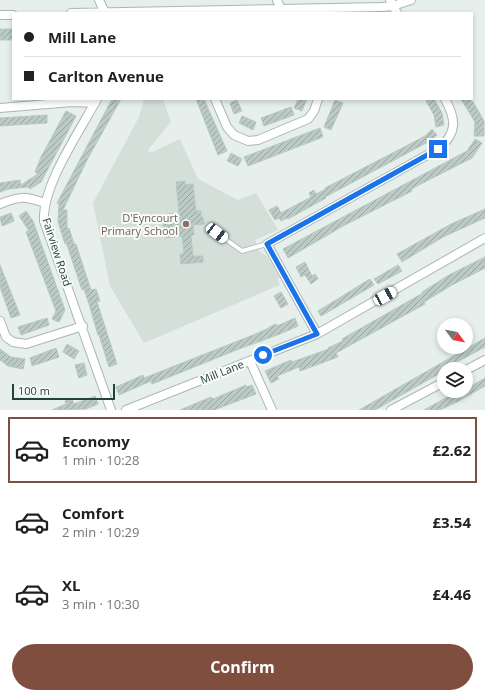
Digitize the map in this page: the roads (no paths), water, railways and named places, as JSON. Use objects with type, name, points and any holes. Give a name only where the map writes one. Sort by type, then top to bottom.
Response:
[{"type":"street","points":[[99,0],[105,12]]},
{"type":"street","points":[[277,0],[282,11]]},
{"type":"street","points":[[196,12],[282,11],[393,6],[411,0]]},
{"type":"street","points":[[0,15],[12,15]]},
{"type":"street","points":[[215,100],[227,127],[234,135],[248,141],[258,140],[308,119],[314,111],[318,100]]},
{"type":"street","points":[[317,334],[267,244],[432,152],[447,142],[453,128],[454,120],[444,100]]},
{"type":"street","points":[[0,108],[96,101]]},
{"type":"street","name":"Fairview Road","points":[[96,101],[58,170],[45,203],[44,221],[112,410]]},
{"type":"street","points":[[0,204],[19,197],[31,198],[45,203]]},
{"type":"street","name":"Mill Lane","points":[[126,410],[317,334],[485,238]]},
{"type":"street","points":[[0,321],[6,337],[19,344],[26,344],[83,326]]},
{"type":"street","points":[[473,366],[485,360]]},
{"type":"street","points":[[250,361],[272,410]]},
{"type":"street","points":[[391,410],[437,386]]},
{"type":"lane","points":[[217,233],[242,252],[267,244]]},
{"type":"place","name":"D'Eyncourt Primary School","points":[[186,224]]}]
